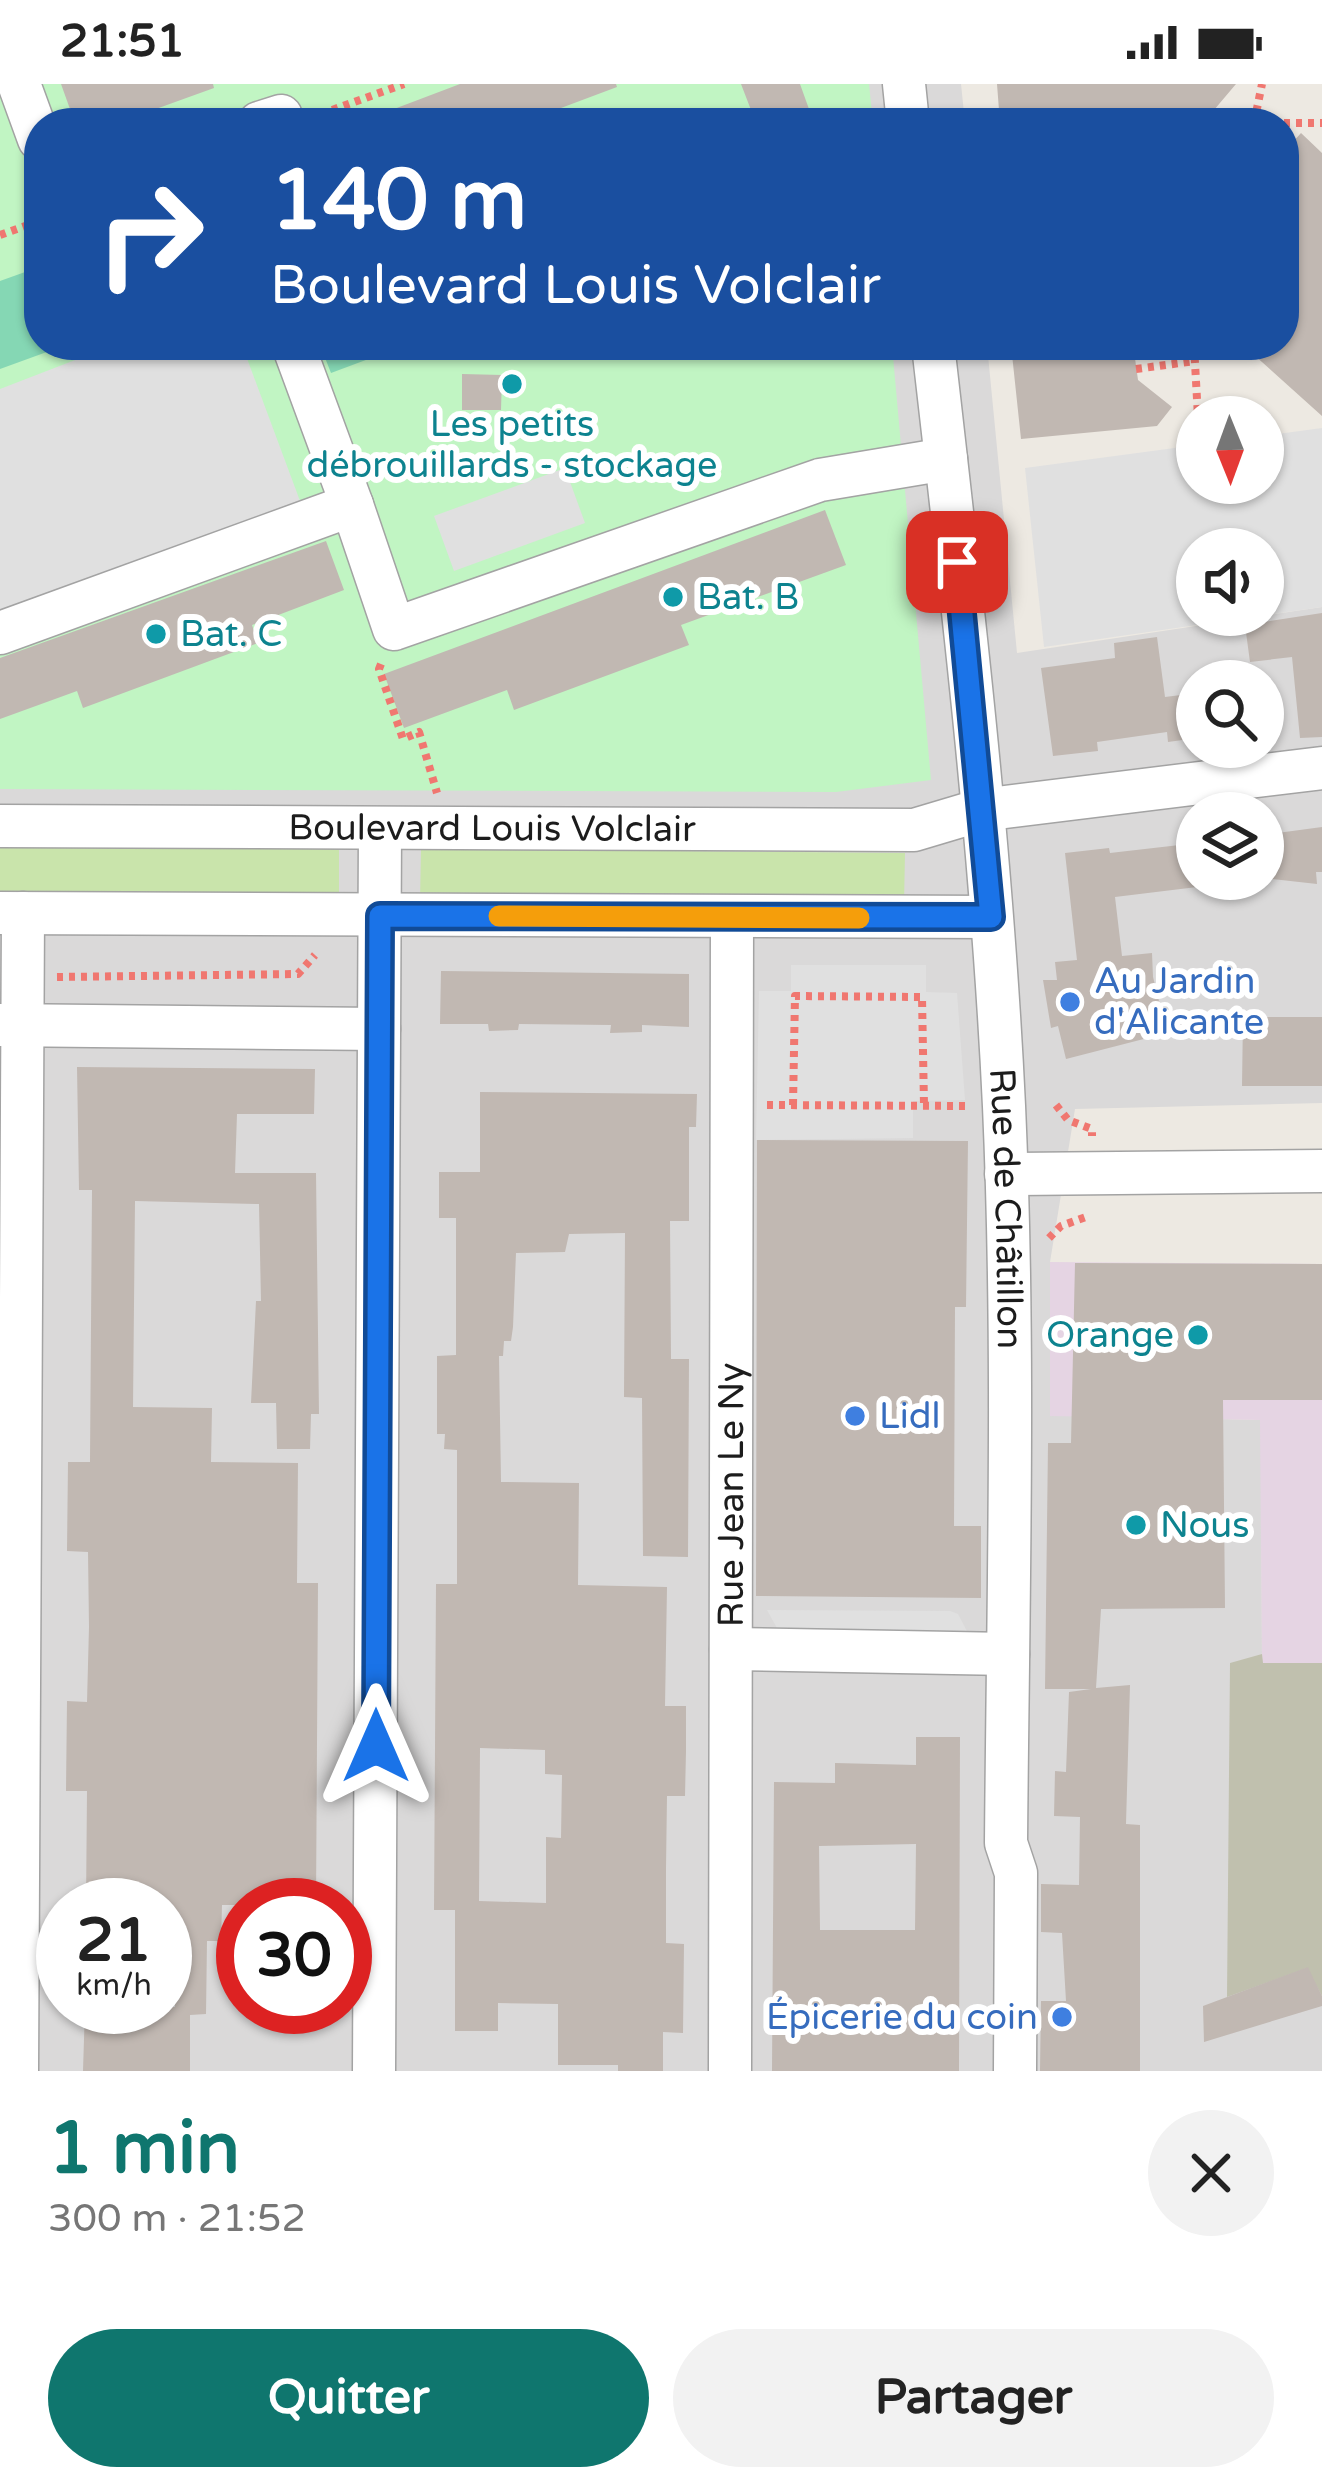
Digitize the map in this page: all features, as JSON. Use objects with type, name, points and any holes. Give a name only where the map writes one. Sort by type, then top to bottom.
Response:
[{"type":"street","points":[[299,360],[394,629],[820,480],[946,459]]},
{"type":"street","name":"Rue de Châtillon","points":[[935,360],[991,917],[1006,1174],[1006,1843],[1016,1873],[1015,2071]]},
{"type":"street","points":[[0,632],[352,505]]},
{"type":"street","name":"Boulevard Louis Volclair","points":[[0,826],[914,830],[981,810],[1322,768]]},
{"type":"street","points":[[374,2071],[380,829]]},
{"type":"street","points":[[17,2071],[12,1025],[23,977],[12,913],[991,917]]},
{"type":"street","name":"Rue Jean Le Ny","points":[[730,2071],[732,917]]},
{"type":"street","points":[[12,1025],[380,1029]]},
{"type":"street","points":[[1006,1174],[1322,1172]]},
{"type":"street","points":[[731,1649],[1008,1654]]},
{"type":"path","points":[[336,108],[404,84]]},
{"type":"path","points":[[1136,369],[1195,361],[1197,396]]},
{"type":"path","points":[[394,629],[379,669],[403,739],[417,728],[439,800]]},
{"type":"path","points":[[23,977],[298,974],[316,954]]},
{"type":"path","points":[[793,1106],[795,996],[922,997],[924,1105]]},
{"type":"path","points":[[731,1105],[971,1106]]},
{"type":"shaded area","points":[[0,84],[961,84],[963,108],[24,108],[24,360],[988,360],[1017,653],[1176,629],[1176,636],[1284,636],[1284,613],[1322,607],[1322,1103],[1075,1109],[1050,1262],[1050,1415],[1261,1420],[1262,1662],[1322,1663],[1322,2071],[0,2071]]},
{"type":"shaded area","points":[[75,360],[248,360],[303,509],[324,536],[0,655],[0,389]]},
{"type":"shaded area","points":[[1322,428],[1322,607],[1284,612],[1284,528],[1176,528],[1176,628],[1044,647],[1025,468],[1176,448],[1176,504],[1284,504],[1284,433]]},
{"type":"shaded area","points":[[565,468],[585,523],[454,571],[434,516]]},
{"type":"shaded area","points":[[791,965],[926,965],[926,992],[957,993],[965,1100],[913,1101],[913,1138],[756,1140],[759,991],[791,991]]},
{"type":"shaded area","name":"Orange","points":[[1050,1262],[1322,1264],[1322,1663],[1262,1663],[1260,1420],[1050,1416]]},
{"type":"shaded area","points":[[767,1610],[950,1611],[958,1614],[970,1637],[782,1637]]},
{"type":"shaded area","points":[[1262,1654],[1263,1663],[1322,1663],[1322,1996],[1307,1968],[1227,1997],[1230,1663]]},
{"type":"green space","points":[[0,84],[869,84],[871,108],[24,108],[24,360],[893,360],[931,780],[836,792],[0,789]]},
{"type":"green space","points":[[24,272],[25,360],[0,369],[0,281]]},
{"type":"green space","points":[[326,360],[366,360],[331,373]]},
{"type":"green space","points":[[0,843],[339,845],[339,902],[0,899]]},
{"type":"green space","points":[[421,849],[905,853],[904,904],[420,901]]},
{"type":"building","points":[[61,84],[213,84],[214,88],[159,108],[70,108]]},
{"type":"building","points":[[460,84],[617,87],[561,108],[397,108]]},
{"type":"building","points":[[741,84],[800,84],[809,108],[750,108]]},
{"type":"building","points":[[997,84],[1236,84],[1216,108],[999,108]]},
{"type":"building","points":[[1299,135],[1322,153],[1322,416],[1260,360],[1299,360]]},
{"type":"building","points":[[1013,360],[1135,360],[1138,380],[1172,407],[1157,426],[1021,439]]},
{"type":"building","points":[[462,374],[502,375],[501,410],[462,410]]},
{"type":"building","name":"Bat. B","points":[[825,510],[846,565],[681,625],[689,645],[514,710],[507,690],[404,728],[384,674]]},
{"type":"building","name":"Bat. C","points":[[326,541],[344,590],[252,625],[258,643],[83,708],[77,691],[0,719],[0,658]]},
{"type":"building","points":[[1322,613],[1322,737],[1300,738],[1292,657],[1250,660],[1246,636],[1284,636],[1284,619]]},
{"type":"building","points":[[1157,637],[1165,697],[1176,696],[1176,741],[1168,742],[1167,732],[1097,742],[1098,751],[1053,756],[1041,668],[1115,658],[1114,643]]},
{"type":"building","points":[[1322,827],[1322,872],[1316,872],[1317,884],[1284,880],[1284,832]]},
{"type":"building","points":[[1176,845],[1176,890],[1115,897],[1122,956],[1152,953],[1167,1033],[1066,1059],[1058,1026],[1051,1028],[1043,980],[1057,980],[1055,962],[1077,960],[1065,853],[1109,848],[1110,853]]},
{"type":"building","points":[[441,971],[689,974],[689,1027],[642,1025],[642,1032],[610,1033],[611,1025],[519,1024],[518,1030],[489,1031],[488,1024],[440,1024]]},
{"type":"building","points":[[1243,1017],[1322,1017],[1322,1086],[1242,1086]]},
{"type":"building","points":[[77,1067],[315,1069],[314,1114],[237,1114],[235,1173],[316,1173],[319,1414],[311,1414],[310,1449],[277,1449],[276,1403],[251,1403],[256,1301],[261,1301],[259,1204],[135,1201],[133,1407],[212,1408],[211,1462],[298,1463],[297,1583],[318,1583],[316,1878],[216,1878],[216,1941],[207,1941],[206,2014],[192,2015],[192,1878],[86,1878],[87,1791],[66,1791],[67,1701],[87,1702],[89,1627],[88,1552],[67,1551],[68,1462],[90,1462],[92,1190],[79,1190]]},
{"type":"building","points":[[480,1092],[697,1094],[696,1127],[689,1127],[689,1221],[670,1221],[671,1359],[689,1359],[688,1557],[643,1556],[642,1398],[624,1397],[625,1233],[569,1234],[565,1252],[516,1253],[511,1341],[504,1341],[503,1356],[499,1356],[501,1482],[579,1483],[578,1585],[667,1587],[665,1706],[686,1706],[686,1751],[685,1796],[667,1796],[666,1868],[666,1943],[684,1944],[683,2033],[663,2032],[663,2071],[558,2065],[558,2004],[498,2003],[498,2031],[455,2031],[455,1910],[434,1910],[436,1584],[457,1584],[457,1450],[444,1449],[445,1434],[437,1434],[437,1356],[456,1355],[456,1218],[439,1218],[439,1172],[480,1172]],"holes":[[[480,1748],[545,1750],[545,1774],[562,1775],[561,1838],[546,1837],[546,1903],[479,1901]]]},
{"type":"building","name":"Lidl","points":[[757,1140],[968,1141],[966,1307],[955,1307],[954,1526],[981,1526],[981,1598],[756,1596]]},
{"type":"building","points":[[1075,1263],[1322,1264],[1322,1400],[1223,1400],[1225,1608],[1101,1609],[1096,1688],[1130,1685],[1126,1824],[1140,1825],[1140,2071],[1040,2071],[1041,2001],[1066,2001],[1062,1933],[1041,1932],[1041,1884],[1079,1885],[1080,1817],[1054,1816],[1055,1771],[1066,1772],[1069,1692],[1091,1689],[1045,1689],[1048,1443],[1071,1443]]},
{"type":"building","points":[[916,1737],[960,1737],[959,2071],[772,2071],[774,1782],[835,1783],[835,1763],[916,1765]],"holes":[[[916,1844],[915,1930],[820,1930],[819,1846]]]},
{"type":"building","points":[[1308,1967],[1322,2006],[1204,2042],[1203,2006]]},
{"type":"building","points":[[84,2034],[190,2034],[190,2071],[83,2071]]},
{"type":"slow traffic","points":[[499,916],[859,918]]},
{"type":"place","name":"Les petits débrouillards - stockage","points":[[512,384]]},
{"type":"place","name":"Bat. B","points":[[673,597]]},
{"type":"place","name":"Bat. C","points":[[156,634]]},
{"type":"place","name":"Au Jardin d'Alicante","points":[[1070,1002]]},
{"type":"place","name":"Orange","points":[[1198,1335]]},
{"type":"place","name":"Lidl","points":[[855,1416]]},
{"type":"place","name":"Nous","points":[[1136,1525]]},
{"type":"place","name":"Épicerie du coin","points":[[1062,2017]]},
{"type":"route","points":[[376,1746],[380,916],[991,917],[957,562]]}]
